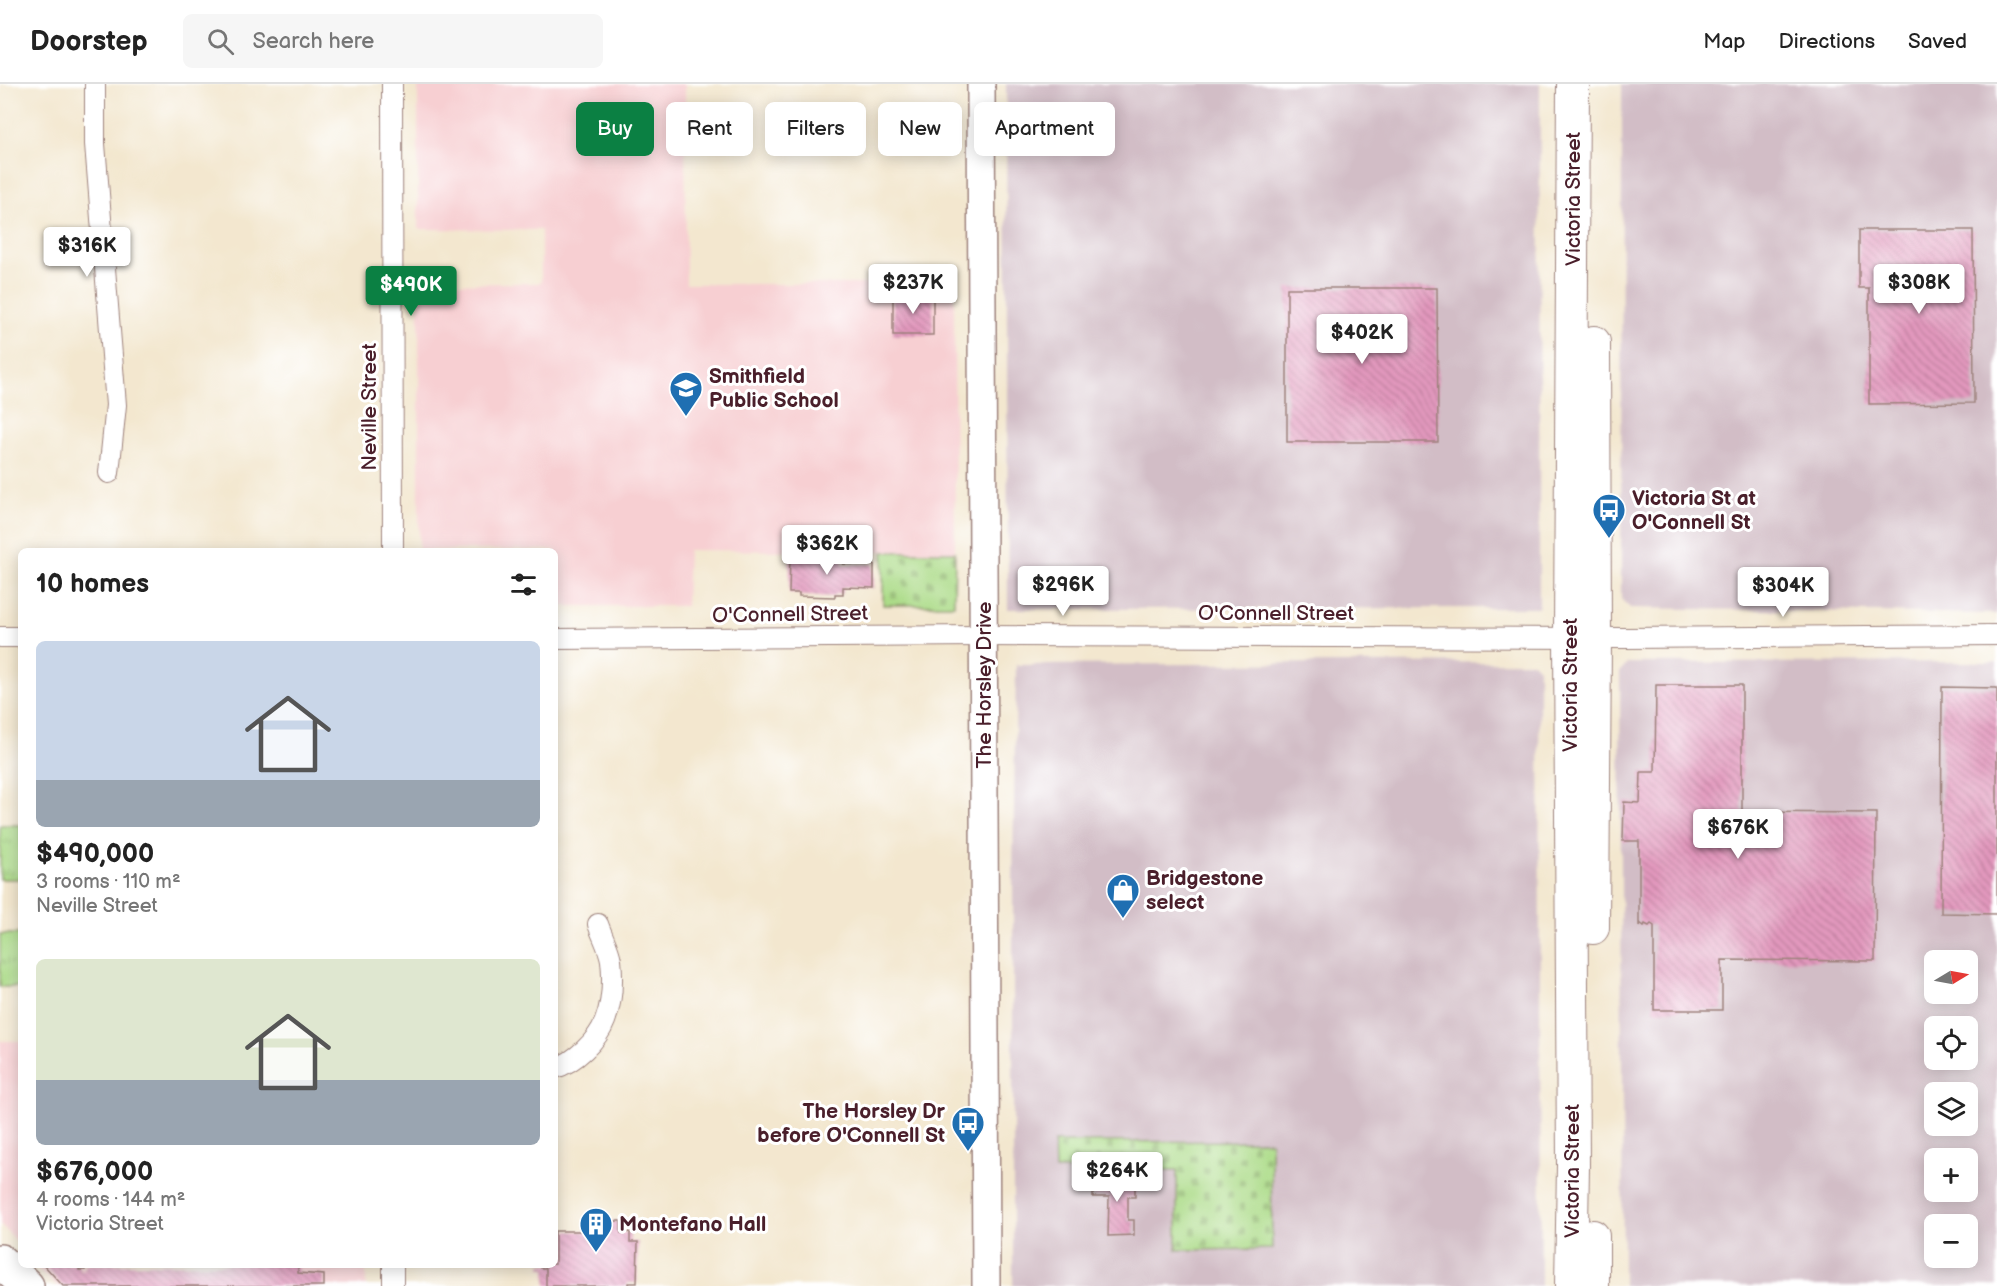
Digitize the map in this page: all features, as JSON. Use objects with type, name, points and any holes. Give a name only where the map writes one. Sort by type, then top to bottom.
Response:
[{"type":"highway","points":[[0,1261],[27,1286]]},
{"type":"main road","name":"The Horsley Drive","points":[[981,84],[986,1286]]},
{"type":"main road","name":"Victoria Street","points":[[1573,84],[1592,1076],[1593,1286]]},
{"type":"main road","name":"Victoria Street","points":[[1571,1286],[1593,84]]},
{"type":"street","points":[[95,84],[95,144],[116,405],[109,473]]},
{"type":"street","name":"Neville Street","points":[[392,84],[393,548]]},
{"type":"street","name":"O'Connell Street","points":[[558,639],[984,636],[1582,638],[1997,635]]},
{"type":"street","points":[[0,637],[18,637]]},
{"type":"street","points":[[558,1067],[586,1049],[605,1022],[611,990],[610,959],[598,924]]},
{"type":"street","points":[[393,1268],[393,1286]]},
{"type":"shaded area","name":"Smithfield Public School","points":[[418,84],[685,84],[685,102],[666,102],[666,156],[685,156],[686,284],[954,284],[955,552],[688,550],[686,606],[558,606],[558,548],[419,548],[419,284],[541,283],[541,230],[418,229]]},
{"type":"shaded area","points":[[1006,84],[1540,84],[1539,608],[1008,609],[1006,156],[1115,156],[1115,102],[1006,102]]},
{"type":"shaded area","points":[[1622,84],[1997,84],[1997,614],[1630,608],[1621,599]]},
{"type":"shaded area","points":[[1533,662],[1539,668],[1541,1286],[1013,1286],[1013,878],[1016,665]]},
{"type":"shaded area","points":[[1997,662],[1997,1286],[1623,1286],[1620,671],[1628,663]]},
{"type":"shaded area","points":[[0,1041],[18,1041],[18,1242],[0,1224]]},
{"type":"shaded area","points":[[37,1268],[366,1268],[366,1286],[58,1286]]},
{"type":"green space","points":[[883,552],[955,552],[954,605],[883,605]]},
{"type":"green space","points":[[0,825],[18,825],[18,879],[0,879]]},
{"type":"green space","points":[[0,934],[18,934],[18,987],[0,987]]},
{"type":"green space","points":[[1271,1141],[1272,1249],[1177,1250],[1177,1170],[1055,1170],[1054,1142]]},
{"type":"building","points":[[1859,230],[1973,230],[1974,403],[1869,404],[1869,288],[1859,288]]},
{"type":"building","points":[[1287,288],[1437,288],[1438,442],[1287,442]]},
{"type":"building","points":[[893,295],[933,295],[933,335],[893,335]]},
{"type":"building","points":[[790,557],[843,558],[843,564],[874,564],[874,588],[843,587],[843,594],[835,594],[835,597],[799,596],[799,593],[789,593]]},
{"type":"building","points":[[1656,685],[1742,685],[1742,812],[1876,813],[1875,961],[1722,960],[1722,1010],[1654,1010],[1654,926],[1645,924],[1644,926],[1640,923],[1639,927],[1639,841],[1623,841],[1624,802],[1640,803],[1641,772],[1655,772]]},
{"type":"building","points":[[1942,687],[1997,688],[1997,914],[1941,913]]},
{"type":"building","points":[[1093,1178],[1135,1179],[1135,1197],[1128,1197],[1128,1220],[1134,1220],[1134,1235],[1108,1236],[1109,1197],[1093,1197]]},
{"type":"building","name":"Montefano Hall","points":[[587,1221],[621,1221],[621,1233],[630,1232],[630,1242],[638,1242],[637,1283],[628,1283],[628,1286],[546,1286],[546,1268],[558,1268],[558,1231],[587,1231]]},
{"type":"building","points":[[47,1268],[85,1270],[85,1268],[298,1268],[298,1273],[324,1275],[324,1286],[63,1286]]},
{"type":"place","name":"Smithfield Public School","points":[[686,417]]},
{"type":"place","name":"Victoria St at O'Connell St","points":[[1609,539]]},
{"type":"place","name":"Bridgestone select","points":[[1123,919]]},
{"type":"place","name":"The Horsley Dr before O'Connell St","points":[[968,1152]]},
{"type":"place","name":"Montefano Hall","points":[[596,1253]]}]
